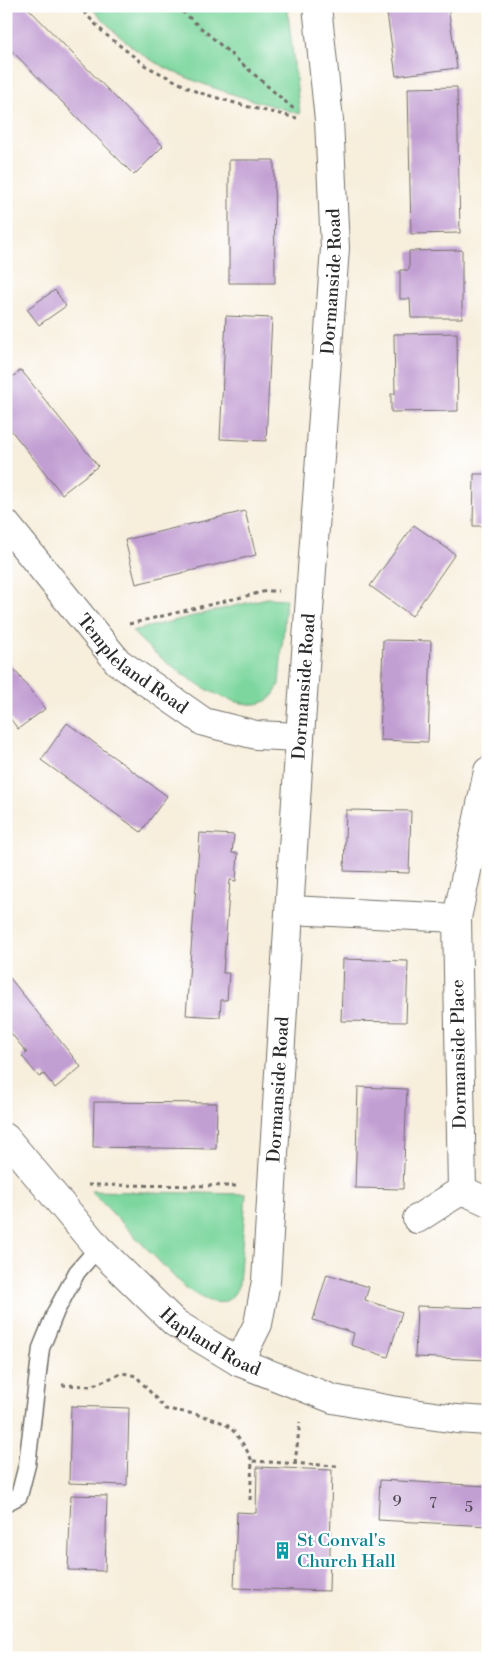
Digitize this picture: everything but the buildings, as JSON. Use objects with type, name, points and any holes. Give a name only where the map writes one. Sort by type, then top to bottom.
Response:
[{"type":"street","name":"Dormanside Road","points":[[239,1362],[258,1324],[266,1281],[300,737],[312,592],[335,248],[329,120],[317,6]]},
{"type":"street","name":"Templeland Road","points":[[6,524],[118,662],[204,722],[256,735],[300,737]]},
{"type":"street","name":"Dormanside Place","points":[[462,1190],[457,918],[488,771]]},
{"type":"street","points":[[290,910],[457,918]]},
{"type":"street","name":"Hapland Road","points":[[6,1138],[98,1248],[175,1323],[239,1362],[333,1399],[390,1410],[457,1419],[488,1420]]},
{"type":"street","points":[[417,1219],[462,1190],[488,1202]]},
{"type":"lane","points":[[6,1502],[19,1496],[28,1465],[41,1348],[56,1311],[77,1272],[98,1248]]},
{"type":"path","points":[[78,6],[105,34],[146,66],[197,92],[249,107],[299,117],[176,6]]},
{"type":"path","points":[[97,636],[120,627],[267,590]]},
{"type":"path","points":[[45,1185],[272,1187]]},
{"type":"path","points":[[37,1385],[91,1386],[123,1373],[136,1376],[165,1409],[193,1414],[227,1424],[248,1450],[252,1461],[250,1500]]},
{"type":"path","points":[[295,1463],[300,1421]]},
{"type":"path","points":[[252,1461],[338,1466]]},
{"type":"green space","points":[[90,6],[287,6],[300,114],[225,92],[170,70],[144,56],[112,29]]},
{"type":"green space","points":[[267,598],[286,599],[279,684],[275,693],[268,700],[253,704],[235,701],[216,694],[195,682],[157,655],[132,631]]},
{"type":"green space","points":[[91,1191],[246,1194],[239,1284],[234,1294],[228,1300],[214,1302],[198,1296],[183,1286]]},
{"type":"place","name":"St Conval's Church Hall","points":[[283,1550]]}]
